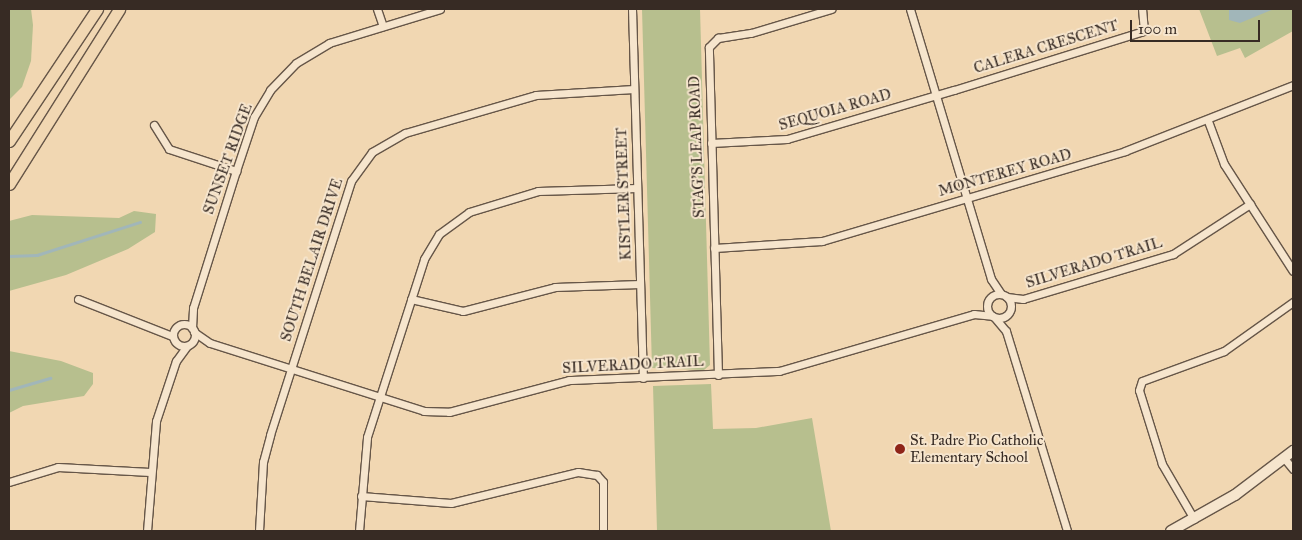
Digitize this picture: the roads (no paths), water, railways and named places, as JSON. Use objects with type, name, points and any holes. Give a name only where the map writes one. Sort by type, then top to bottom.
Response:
[{"type":"main road","points":[[9,141],[97,9]]},
{"type":"main road","points":[[9,184],[119,9]]},
{"type":"street","points":[[378,9],[383,26]]},
{"type":"street","name":"SUNSET RIDGE","points":[[189,345],[193,330],[193,308],[254,116],[282,76],[321,47],[440,9]]},
{"type":"street","name":"KISTLER STREET","points":[[632,9],[643,378]]},
{"type":"street","name":"STAG'S LEAP ROAD","points":[[718,375],[708,59],[713,42],[831,9]]},
{"type":"street","points":[[910,9],[991,280],[1004,296],[1009,312],[1006,331]]},
{"type":"street","name":"CALERA CRESCENT","points":[[936,95],[1144,31],[1142,9]]},
{"type":"street","name":"MONTEREY ROAD","points":[[714,248],[810,244],[1125,151],[1208,121],[1293,87]]},
{"type":"street","name":"SOUTH BELAIR DRIVE","points":[[259,531],[263,462],[351,181],[372,152],[405,133],[536,95],[634,89]]},
{"type":"street","name":"SEQUOIA ROAD","points":[[711,143],[787,139],[936,95]]},
{"type":"street","points":[[1208,121],[1224,164],[1293,271]]},
{"type":"street","points":[[154,125],[169,149],[236,171]]},
{"type":"street","points":[[359,531],[364,451],[411,299],[433,242],[447,226],[469,212],[544,190],[637,188]]},
{"type":"street","name":"SILVERADO TRAIL","points":[[1004,296],[1023,299],[1173,254],[1250,204]]},
{"type":"street","points":[[991,280],[988,300],[994,317],[1006,331],[1067,531]]},
{"type":"street","points":[[411,299],[464,311],[555,287],[640,284]]},
{"type":"street","points":[[988,300],[1004,296]]},
{"type":"street","points":[[78,299],[155,326],[173,338],[189,345],[176,361],[156,421],[150,472],[147,531]]},
{"type":"street","name":"SILVERADO TRAIL","points":[[193,330],[210,343],[291,369],[424,411],[449,412],[569,380],[779,371],[974,314],[994,317],[1009,312],[1023,299]]},
{"type":"street","name":"SILVERADO TRAIL","points":[[974,314],[988,300]]},
{"type":"street","points":[[1194,519],[1162,464],[1139,390],[1142,381],[1224,351],[1293,302]]},
{"type":"street","name":"SUNSET RIDGE","points":[[173,338],[178,326],[193,308]]},
{"type":"street","points":[[155,326],[178,326],[193,330]]},
{"type":"street","points":[[173,338],[176,361]]},
{"type":"street","name":"SILVERADO TRAIL","points":[[189,345],[210,343]]},
{"type":"street","points":[[1171,531],[1194,519],[1293,451]]},
{"type":"street","points":[[1284,458],[1293,469]]},
{"type":"street","points":[[9,482],[58,467],[150,472]]},
{"type":"street","points":[[361,496],[451,502],[578,472],[597,475],[603,482],[603,531]]},
{"type":"waterway","points":[[9,256],[37,255],[140,222]]},
{"type":"waterway","points":[[9,390],[50,378]]},
{"type":"place","name":"St. Padre Pio Catholic Elementary School","points":[[900,449]]}]
